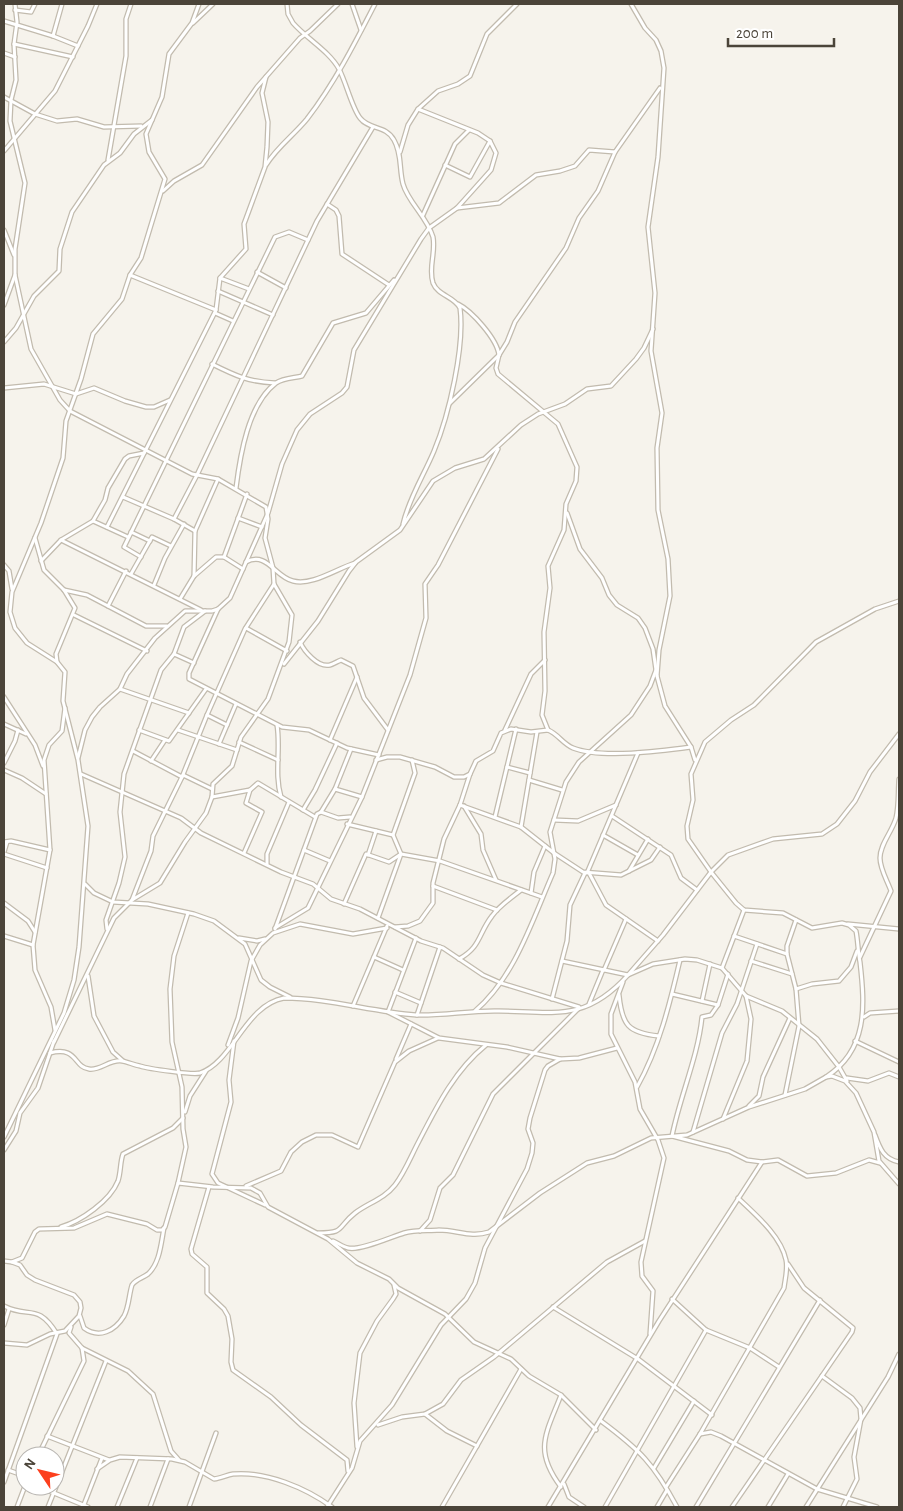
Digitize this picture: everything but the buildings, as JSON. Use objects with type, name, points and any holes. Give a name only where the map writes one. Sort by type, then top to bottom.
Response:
[{"type":"street","points":[[4,1150],[16,1131],[20,1113],[38,1088],[54,1042],[88,975],[107,929],[127,904],[160,883],[206,813],[215,781],[232,766],[243,734],[258,715],[278,674],[287,651],[292,615],[274,584],[273,568],[265,535],[268,513],[262,503],[218,479],[207,475],[197,475],[70,410],[60,400],[31,349],[15,275],[15,258],[26,183],[10,121],[11,100],[16,80],[14,44],[17,25],[15,4]]},
{"type":"street","points":[[15,10],[31,12],[35,4]]},
{"type":"street","points":[[53,36],[62,4]]},
{"type":"street","points":[[4,150],[55,91],[73,58],[96,4]]},
{"type":"street","points":[[108,160],[126,56],[126,19],[131,4]]},
{"type":"street","points":[[192,23],[199,4]]},
{"type":"street","points":[[12,592],[63,458],[64,428],[93,334],[122,299],[130,275],[141,258],[163,191],[165,179],[150,155],[146,144],[146,134],[162,97],[169,54],[192,23],[213,4]]},
{"type":"street","points":[[287,4],[290,18],[304,35],[339,69],[359,118],[373,127],[384,129],[390,134],[400,153]]},
{"type":"street","points":[[163,191],[174,181],[196,169],[210,156],[246,101],[266,77],[304,35],[338,4]]},
{"type":"street","points":[[352,4],[362,30]]},
{"type":"street","points":[[107,528],[216,311],[220,278],[246,249],[244,228],[246,216],[265,167],[275,152],[308,117],[331,84],[375,4]]},
{"type":"street","points":[[517,4],[487,34],[470,76],[458,84],[438,91],[418,109],[408,125],[400,153],[403,183],[429,228],[434,246],[430,272],[432,282],[441,294],[458,304],[476,319],[490,335],[498,348],[499,354],[496,368],[498,374],[520,390],[542,412],[558,424],[577,467],[576,481],[569,496],[566,510],[564,530],[548,566],[550,588],[544,632],[545,660],[542,715],[548,730],[570,747],[591,751],[638,753],[691,748]]},
{"type":"street","points":[[631,4],[660,51],[664,68],[658,157],[648,227],[655,293],[651,351],[662,413],[657,448],[658,510],[668,559],[670,596],[659,650],[657,676]]},
{"type":"street","points":[[4,22],[53,36],[78,46]]},
{"type":"street","points":[[14,44],[73,58]]},
{"type":"street","points":[[4,53],[15,57]]},
{"type":"street","points":[[265,167],[268,122],[262,93],[266,77]]},
{"type":"street","points":[[449,404],[499,354],[507,342],[515,322],[526,309],[543,278],[566,248],[579,218],[598,191],[615,152],[662,85]]},
{"type":"street","points":[[4,97],[35,114],[57,121],[77,119],[104,127],[145,126]]},
{"type":"street","points":[[379,755],[350,749],[309,730],[277,724],[189,679],[194,663],[218,609],[230,598],[262,527],[282,464],[297,430],[310,414],[342,393],[347,387],[354,350],[429,228],[457,208],[491,170],[496,153],[490,141],[469,130],[418,109]]},
{"type":"street","points":[[4,342],[16,328],[34,296],[59,271],[60,248],[67,222],[96,175],[108,160],[120,152],[134,134],[153,119]]},
{"type":"street","points":[[174,519],[197,475],[308,240],[373,127]]},
{"type":"street","points":[[423,216],[454,144],[469,130]]},
{"type":"street","points":[[445,166],[470,177],[490,141]]},
{"type":"street","points":[[457,208],[499,203],[536,175],[575,166],[589,150],[615,152]]},
{"type":"street","points":[[327,204],[336,210],[338,216],[342,254],[388,285]]},
{"type":"street","points":[[4,230],[15,258]]},
{"type":"street","points":[[141,557],[124,547],[128,537],[275,237],[289,232],[308,240]]},
{"type":"street","points":[[257,272],[286,288]]},
{"type":"street","points":[[4,305],[15,275]]},
{"type":"street","points":[[130,275],[216,311],[233,321]]},
{"type":"street","points":[[220,278],[248,289]]},
{"type":"street","points":[[212,364],[242,379],[258,383],[276,384],[304,374],[333,323],[366,313],[388,285],[396,279]]},
{"type":"street","points":[[218,290],[273,315]]},
{"type":"street","points":[[403,524],[407,507],[437,443],[449,404],[460,331],[461,313],[458,304]]},
{"type":"street","points":[[246,563],[259,559],[291,581],[308,582],[356,562],[394,534],[438,477],[455,468],[484,459],[521,426],[542,412],[565,404],[587,389],[611,386],[644,348],[654,327]]},
{"type":"street","points":[[4,388],[36,384],[76,394],[94,388],[125,401],[154,407],[170,400]]},
{"type":"street","points":[[236,488],[244,437],[264,398],[276,384]]},
{"type":"street","points":[[275,928],[308,908],[350,817],[362,797],[410,674],[424,627],[426,580],[438,565],[498,448]]},
{"type":"street","points":[[41,561],[61,540],[93,521],[105,500],[108,488],[125,459],[129,456],[144,453]]},
{"type":"street","points":[[194,576],[195,531],[218,479]]},
{"type":"street","points":[[224,557],[247,494]]},
{"type":"street","points":[[123,496],[174,519],[195,531]]},
{"type":"street","points":[[566,510],[580,549],[602,578],[609,595],[617,604],[638,618],[645,628],[653,649],[657,676],[665,706],[691,748],[695,761]]},
{"type":"street","points":[[238,518],[262,527]]},
{"type":"street","points":[[93,521],[128,537]]},
{"type":"street","points":[[154,585],[171,546],[184,524]]},
{"type":"street","points":[[131,532],[150,541]]},
{"type":"street","points":[[34,537],[46,573],[64,590],[74,604],[74,614],[56,654],[57,662]]},
{"type":"street","points":[[131,574],[153,537],[171,546]]},
{"type":"street","points":[[61,540],[204,611]]},
{"type":"street","points":[[180,599],[194,576],[216,557],[224,557],[243,569]]},
{"type":"street","points":[[278,674],[300,642],[318,621],[356,562]]},
{"type":"street","points":[[4,565],[9,571],[12,592],[10,612],[15,628],[32,647],[57,662],[66,672],[63,701],[78,760],[88,826],[85,884],[74,980],[64,1013],[56,1031],[4,1137]]},
{"type":"street","points":[[108,606],[126,571]]},
{"type":"street","points":[[132,900],[151,851],[152,836],[183,776],[206,715],[246,628],[274,584]]},
{"type":"street","points":[[64,590],[80,592],[146,626],[168,625]]},
{"type":"street","points":[[899,601],[875,609],[816,642],[754,705],[734,717],[709,739],[695,761],[690,778],[693,800],[687,835],[711,872],[736,904],[744,910],[777,912],[812,928],[842,923],[899,929]]},
{"type":"street","points":[[78,760],[86,730],[92,717],[120,689],[127,674],[147,651],[155,638],[185,611],[218,609]]},
{"type":"street","points":[[107,929],[106,920],[113,902],[125,857],[120,812],[124,774],[161,670],[174,654],[184,627],[204,611]]},
{"type":"street","points":[[74,614],[147,651]]},
{"type":"street","points":[[246,628],[287,651]]},
{"type":"street","points":[[300,642],[307,654],[325,664],[330,665],[341,660],[347,661],[353,666],[364,698],[388,730]]},
{"type":"street","points":[[174,654],[194,663]]},
{"type":"street","points":[[273,932],[300,924],[354,934],[387,926],[395,927],[413,924],[425,916],[434,900],[434,886],[446,834],[462,805],[471,771],[476,761],[493,751],[498,736],[505,730],[531,674],[545,660]]},
{"type":"street","points":[[475,1011],[492,996],[519,951],[555,865],[550,836],[562,790],[569,775],[591,751],[631,715],[650,686],[656,670]]},
{"type":"street","points":[[330,740],[358,677]]},
{"type":"street","points":[[120,689],[149,701],[189,713]]},
{"type":"street","points":[[151,761],[165,740],[168,740],[178,730],[206,689]]},
{"type":"street","points":[[4,698],[37,749],[44,768],[50,850],[33,945],[35,970],[50,1007],[56,1031],[54,1042]]},
{"type":"street","points":[[219,744],[236,704]]},
{"type":"street","points":[[44,768],[49,745],[62,731],[65,708]]},
{"type":"street","points":[[206,715],[227,724]]},
{"type":"street","points":[[4,724],[26,734]]},
{"type":"street","points":[[277,724],[280,741],[276,778],[281,798]]},
{"type":"street","points":[[505,730],[516,729],[537,732],[548,730]]},
{"type":"street","points":[[495,817],[516,729]]},
{"type":"street","points":[[4,763],[15,741],[18,730]]},
{"type":"street","points":[[140,730],[165,740]]},
{"type":"street","points":[[178,730],[237,750]]},
{"type":"street","points":[[521,827],[537,732]]},
{"type":"street","points":[[58,1228],[86,1216],[112,1190],[118,1182],[123,1154],[174,1128],[183,1118],[190,1096],[208,1069],[265,1005],[277,999],[293,999],[417,1015],[475,1011],[557,1014],[580,1008],[605,997],[626,977],[658,941],[724,858],[732,853],[773,839],[814,836],[831,830],[850,810],[870,772],[899,734]]},
{"type":"street","points":[[239,742],[278,760]]},
{"type":"street","points":[[303,810],[316,790],[337,743]]},
{"type":"street","points":[[227,1048],[238,1018],[252,959],[275,928],[315,817],[321,812],[335,788],[350,749]]},
{"type":"street","points":[[133,751],[212,789]]},
{"type":"street","points":[[552,999],[569,930],[570,905],[587,873],[638,753]]},
{"type":"street","points":[[376,760],[393,756],[412,760],[435,767],[454,777],[464,777],[471,771]]},
{"type":"street","points":[[378,918],[401,854],[393,835],[415,773],[412,760]]},
{"type":"street","points":[[507,767],[530,773]]},
{"type":"street","points":[[4,770],[22,778],[47,795]]},
{"type":"street","points":[[80,774],[181,818],[194,829],[318,888],[331,899],[378,918],[387,926]]},
{"type":"street","points":[[859,960],[873,926],[891,891],[882,871],[880,850],[891,833],[896,818],[899,779]]},
{"type":"street","points":[[529,780],[562,790]]},
{"type":"street","points":[[212,797],[250,790],[258,783],[315,817]]},
{"type":"street","points":[[335,788],[362,797]]},
{"type":"street","points":[[244,853],[262,812],[246,803],[250,790]]},
{"type":"street","points":[[267,864],[267,854],[289,802]]},
{"type":"street","points":[[462,805],[521,827],[554,853],[587,873],[617,875],[628,872],[651,860],[660,847]]},
{"type":"street","points":[[462,805],[481,834],[483,850],[496,881]]},
{"type":"street","points":[[554,820],[578,821],[616,805]]},
{"type":"street","points":[[321,812],[338,818],[350,817]]},
{"type":"street","points":[[612,816],[674,858],[681,878],[697,890]]},
{"type":"street","points":[[348,824],[393,835]]},
{"type":"street","points":[[344,904],[364,856],[368,855],[376,831]]},
{"type":"street","points":[[603,835],[638,855]]},
{"type":"street","points":[[628,872],[648,839]]},
{"type":"street","points":[[46,868],[4,853],[6,842],[50,850]]},
{"type":"street","points":[[531,893],[534,872],[545,846]]},
{"type":"street","points":[[304,850],[330,861]]},
{"type":"street","points":[[368,855],[389,862],[401,854],[440,861],[542,897]]},
{"type":"street","points":[[587,873],[606,905],[658,941]]},
{"type":"street","points":[[85,884],[94,893],[113,902],[139,903],[202,916],[214,921],[238,938],[252,959],[261,980],[293,999]]},
{"type":"street","points":[[434,886],[497,910]]},
{"type":"street","points":[[460,958],[473,950],[484,928],[497,910],[521,890]]},
{"type":"street","points":[[4,903],[28,921],[35,933]]},
{"type":"street","points":[[722,968],[744,910]]},
{"type":"street","points":[[4,1261],[20,1265],[27,1275],[35,1280],[74,1295],[80,1302],[80,1324],[95,1334],[109,1331],[117,1324],[124,1316],[132,1285],[154,1267],[178,1183],[186,1147],[182,1087],[172,1042],[171,973],[174,956],[188,913]]},
{"type":"street","points":[[589,1004],[626,919]]},
{"type":"street","points":[[786,1095],[799,1026],[796,989],[787,954],[787,946],[796,920]]},
{"type":"street","points":[[234,1041],[229,1080],[231,1102],[212,1174],[214,1179],[225,1187],[265,1205],[348,1248],[357,1248],[405,1233],[419,1231],[444,1230],[475,1235],[489,1232],[540,1193],[588,1163],[614,1156],[656,1136],[693,1133],[749,1107],[805,1089],[839,1067],[846,1060],[864,1017],[856,931],[849,925],[842,923]]},
{"type":"street","points":[[352,1006],[387,926]]},
{"type":"street","points":[[395,927],[416,938],[440,947],[460,958],[483,975],[501,983],[580,1008]]},
{"type":"street","points":[[734,936],[787,954]]},
{"type":"street","points":[[4,942],[5,937],[33,945]]},
{"type":"street","points":[[238,938],[257,941],[267,938]]},
{"type":"street","points":[[388,1012],[416,938]]},
{"type":"street","points":[[693,1133],[722,1033],[738,1004],[740,991],[757,944]]},
{"type":"street","points":[[417,1015],[440,947]]},
{"type":"street","points":[[796,989],[812,984],[839,980],[851,967],[858,948]]},
{"type":"street","points":[[374,956],[403,970]]},
{"type":"street","points":[[637,1088],[650,1063],[672,994],[680,960]]},
{"type":"street","points":[[650,1337],[653,1291],[643,1278],[641,1270],[664,1158],[656,1136],[640,1109],[637,1088],[632,1075],[611,1034],[610,1020],[618,993],[626,977],[653,964],[680,960],[698,960],[722,968],[746,996],[790,1017],[799,1026],[817,1038],[839,1067],[865,1110],[885,1156],[899,1162]]},
{"type":"street","points":[[562,961],[626,977]]},
{"type":"street","points":[[751,961],[792,974]]},
{"type":"street","points":[[702,1001],[710,964]]},
{"type":"street","points":[[672,1136],[684,1086],[700,1038],[702,1017],[712,1016],[718,1005],[728,974]]},
{"type":"street","points":[[88,975],[94,1016],[113,1052],[122,1061],[144,1067],[198,1074],[208,1069]]},
{"type":"street","points":[[395,992],[421,1004]]},
{"type":"street","points":[[618,993],[620,1010],[625,1023],[636,1032],[659,1036]]},
{"type":"street","points":[[672,994],[718,1005]]},
{"type":"street","points":[[722,1120],[729,1108],[747,1061],[751,1019],[746,996]]},
{"type":"street","points":[[419,1231],[430,1220],[440,1188],[453,1175],[494,1094],[533,1052],[563,1026],[580,1008]]},
{"type":"street","points":[[864,1017],[870,1013],[894,1013],[899,1011]]},
{"type":"street","points":[[388,1012],[438,1038],[533,1052],[560,1059],[579,1058],[617,1048]]},
{"type":"street","points":[[749,1107],[759,1096],[766,1070],[782,1039],[790,1017]]},
{"type":"street","points":[[178,1183],[209,1187],[246,1186],[281,1171],[291,1152],[302,1142],[316,1135],[332,1134],[358,1147],[411,1024]]},
{"type":"street","points":[[395,1062],[409,1050],[438,1038]]},
{"type":"street","points":[[855,1041],[899,1062]]},
{"type":"street","points":[[317,1233],[333,1234],[339,1231],[354,1214],[376,1202],[394,1185],[458,1072],[470,1058],[486,1045]]},
{"type":"street","points":[[50,1053],[72,1054],[84,1068],[91,1070],[122,1061]]},
{"type":"street","points":[[357,1448],[360,1441],[392,1406],[441,1325],[466,1299],[475,1283],[485,1248],[527,1169],[532,1154],[532,1143],[528,1129],[545,1070],[560,1059]]},
{"type":"street","points":[[846,1078],[868,1081],[889,1072],[899,1077]]},
{"type":"street","points":[[826,1077],[840,1077],[848,1084]]},
{"type":"street","points":[[874,1132],[875,1147],[881,1163],[899,1184]]},
{"type":"street","points":[[672,1136],[729,1151],[747,1160],[762,1162],[778,1160],[807,1176],[815,1177],[836,1174],[868,1160],[881,1163]]},
{"type":"street","points":[[548,1507],[596,1430],[672,1299],[762,1162]]},
{"type":"street","points":[[246,1186],[260,1193],[265,1205]]},
{"type":"street","points":[[209,1187],[191,1249],[192,1254],[207,1267],[207,1293],[224,1309],[228,1316],[232,1339],[230,1362],[233,1370],[271,1397],[301,1425],[347,1460],[349,1464],[346,1474]]},
{"type":"street","points":[[732,1507],[853,1328],[804,1288],[787,1262],[783,1249],[775,1238],[738,1198]]},
{"type":"street","points":[[12,1262],[22,1258],[35,1232],[40,1229],[82,1226],[107,1214],[147,1224],[157,1230],[164,1228]]},
{"type":"street","points":[[328,1239],[357,1263],[371,1272],[383,1276],[448,1317],[474,1342],[511,1359],[522,1369],[561,1395],[596,1430]]},
{"type":"street","points":[[374,1427],[402,1417],[425,1414],[442,1404],[461,1380],[494,1357],[607,1262],[646,1241]]},
{"type":"street","points":[[657,1507],[782,1295],[787,1262]]},
{"type":"street","points":[[97,1469],[110,1460],[120,1457],[179,1460],[214,1479],[234,1474],[282,1480],[329,1506],[356,1459],[354,1403],[360,1352],[377,1321],[394,1299],[396,1294],[394,1284]]},
{"type":"street","points":[[672,1299],[706,1330],[750,1348],[779,1367]]},
{"type":"street","points":[[696,1507],[820,1300]]},
{"type":"street","points":[[4,1306],[16,1312],[37,1312],[50,1323],[57,1334]]},
{"type":"street","points":[[553,1307],[638,1359],[712,1415]]},
{"type":"street","points":[[4,1325],[10,1309]]},
{"type":"street","points":[[80,1316],[71,1327],[69,1333],[82,1348],[128,1371],[153,1394],[171,1451],[179,1460]]},
{"type":"street","points":[[4,1343],[22,1346],[71,1327]]},
{"type":"street","points":[[605,1507],[706,1330]]},
{"type":"street","points":[[4,1482],[57,1334]]},
{"type":"street","points":[[42,1446],[84,1361],[82,1348]]},
{"type":"street","points":[[806,1507],[899,1354]]},
{"type":"street","points":[[65,1464],[106,1361]]},
{"type":"street","points":[[442,1507],[522,1369]]},
{"type":"street","points":[[822,1376],[857,1402],[861,1419],[855,1450],[857,1480],[843,1507]]},
{"type":"street","points":[[561,1395],[546,1434],[544,1453],[549,1472],[561,1487]]},
{"type":"street","points":[[654,1468],[694,1401]]},
{"type":"street","points":[[425,1414],[447,1431],[477,1446]]},
{"type":"street","points":[[601,1421],[638,1450],[654,1468],[677,1507]]},
{"type":"street","points":[[700,1434],[711,1432],[735,1443],[762,1460],[817,1489],[877,1507]]},
{"type":"street","points":[[189,1507],[216,1433]]},
{"type":"street","points":[[47,1436],[110,1460]]},
{"type":"street","points":[[84,1506],[102,1458]]},
{"type":"street","points":[[117,1507],[137,1458]]},
{"type":"street","points":[[150,1507],[168,1459]]},
{"type":"street","points":[[8,1470],[15,1472]]},
{"type":"street","points":[[768,1507],[788,1474]]},
{"type":"street","points":[[563,1483],[569,1497],[584,1507]]},
{"type":"street","points":[[61,1496],[88,1507]]}]
